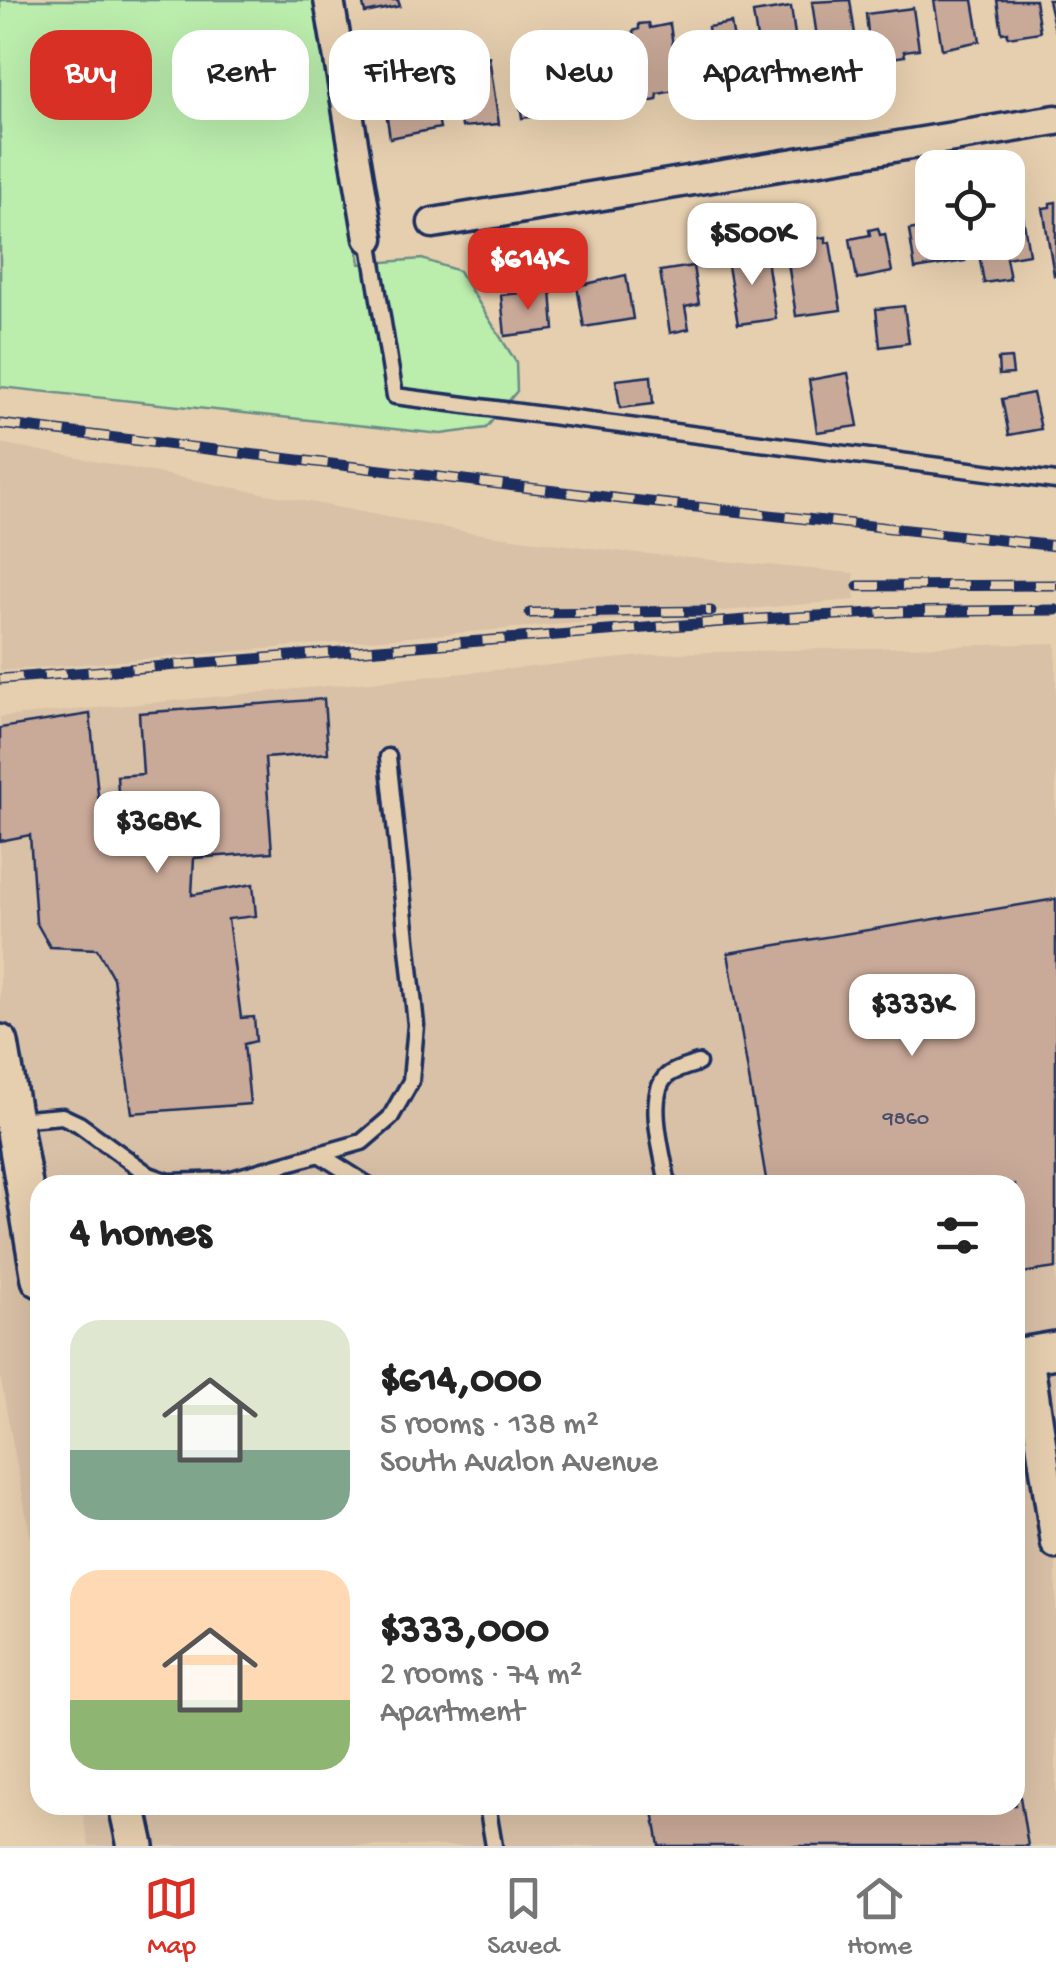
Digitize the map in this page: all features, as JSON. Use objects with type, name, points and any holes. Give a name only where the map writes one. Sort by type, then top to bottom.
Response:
[{"type":"street","points":[[329,0],[369,238]]},
{"type":"street","points":[[433,223],[1056,120]]},
{"type":"street","points":[[0,1043],[30,1218]]},
{"type":"street","points":[[1033,1354],[1056,1544]]},
{"type":"street","points":[[129,1815],[136,1846]]},
{"type":"lane","points":[[369,238],[395,396],[1056,482]]},
{"type":"lane","points":[[245,1175],[362,1142],[390,1118],[411,1080],[416,1025],[388,757]]},
{"type":"lane","points":[[666,1175],[657,1120],[657,1089],[669,1074],[698,1063]]},
{"type":"lane","points":[[14,1120],[62,1116],[79,1124],[148,1175]]},
{"type":"lane","points":[[318,1154],[352,1175]]},
{"type":"lane","points":[[489,1815],[494,1846]]},
{"type":"shaded area","points":[[0,443],[467,532],[615,551],[854,573],[855,600],[0,671]]},
{"type":"shaded area","points":[[1056,643],[1056,1846],[89,1846],[83,1815],[1025,1815],[1025,1175],[30,1175],[30,1534],[0,1376],[0,717],[675,653]]},
{"type":"green space","points":[[0,0],[315,0],[329,82],[329,120],[335,120],[360,264],[422,259],[459,271],[516,362],[517,391],[486,428],[441,434],[0,387]]},
{"type":"building","points":[[362,0],[398,0],[400,6],[365,13]]},
{"type":"building","points":[[850,0],[854,30],[816,30],[812,2]]},
{"type":"building","points":[[934,0],[973,0],[980,41],[942,49]]},
{"type":"building","points":[[997,0],[1035,0],[1040,32],[1008,37],[1008,32],[1002,33]]},
{"type":"building","points":[[1048,0],[1056,0],[1056,30],[1055,30]]},
{"type":"building","points":[[791,7],[794,30],[756,30],[753,13]]},
{"type":"building","points":[[913,8],[919,49],[904,51],[905,56],[896,57],[896,30],[868,30],[866,14]]},
{"type":"building","points":[[649,23],[650,28],[670,24],[671,30],[668,92],[648,102],[648,30],[636,30],[639,24]]},
{"type":"building","points":[[731,23],[732,30],[708,30]]},
{"type":"building","points":[[490,64],[499,124],[462,127],[461,120],[490,120]]},
{"type":"building","points":[[387,120],[439,120],[440,128],[390,138]]},
{"type":"building","points":[[1056,202],[1056,274],[1054,275],[1043,208]]},
{"type":"building","points":[[878,228],[880,235],[885,234],[892,272],[857,279],[850,239],[870,235],[869,230]]},
{"type":"building","points":[[915,229],[915,260],[965,261],[915,269],[909,230]]},
{"type":"building","points":[[826,237],[841,310],[796,316],[786,249],[791,248],[791,242]]},
{"type":"building","points":[[744,251],[744,257],[766,253],[776,319],[738,324],[727,260],[736,259],[734,253]]},
{"type":"building","points":[[980,260],[1006,260],[1010,279],[984,283]]},
{"type":"building","points":[[693,266],[699,304],[685,307],[689,329],[670,333],[660,271]]},
{"type":"building","points":[[626,275],[633,319],[584,327],[577,286]]},
{"type":"building","points":[[551,290],[554,330],[505,336],[501,295]]},
{"type":"building","points":[[904,306],[909,343],[880,347],[876,309]]},
{"type":"building","points":[[1011,358],[1013,374],[999,375],[998,359]]},
{"type":"building","points":[[848,373],[858,426],[817,432],[809,380]]},
{"type":"building","points":[[651,376],[653,404],[620,408],[616,380]]},
{"type":"building","points":[[1033,393],[1041,429],[1009,435],[1002,399]]},
{"type":"building","points":[[324,699],[328,753],[265,758],[272,852],[194,858],[192,895],[253,884],[256,916],[228,919],[241,1018],[254,1017],[256,1041],[244,1044],[250,1104],[132,1113],[113,978],[97,949],[50,947],[36,922],[30,835],[0,841],[0,728],[90,714],[100,814],[119,809],[117,776],[143,774],[139,713]]},
{"type":"building","points":[[1056,899],[1056,1268],[1025,1273],[1025,1175],[765,1175],[728,953]]},
{"type":"building","points":[[654,1815],[1023,1815],[1028,1846],[659,1846]]},
{"type":"railway","points":[[0,424],[622,499],[1056,546]]},
{"type":"railway","points":[[858,586],[1056,585]]},
{"type":"railway","points":[[881,612],[1056,610]]},
{"type":"railway","points":[[530,613],[711,611]]},
{"type":"railway","points":[[0,679],[759,619],[895,612]]}]
